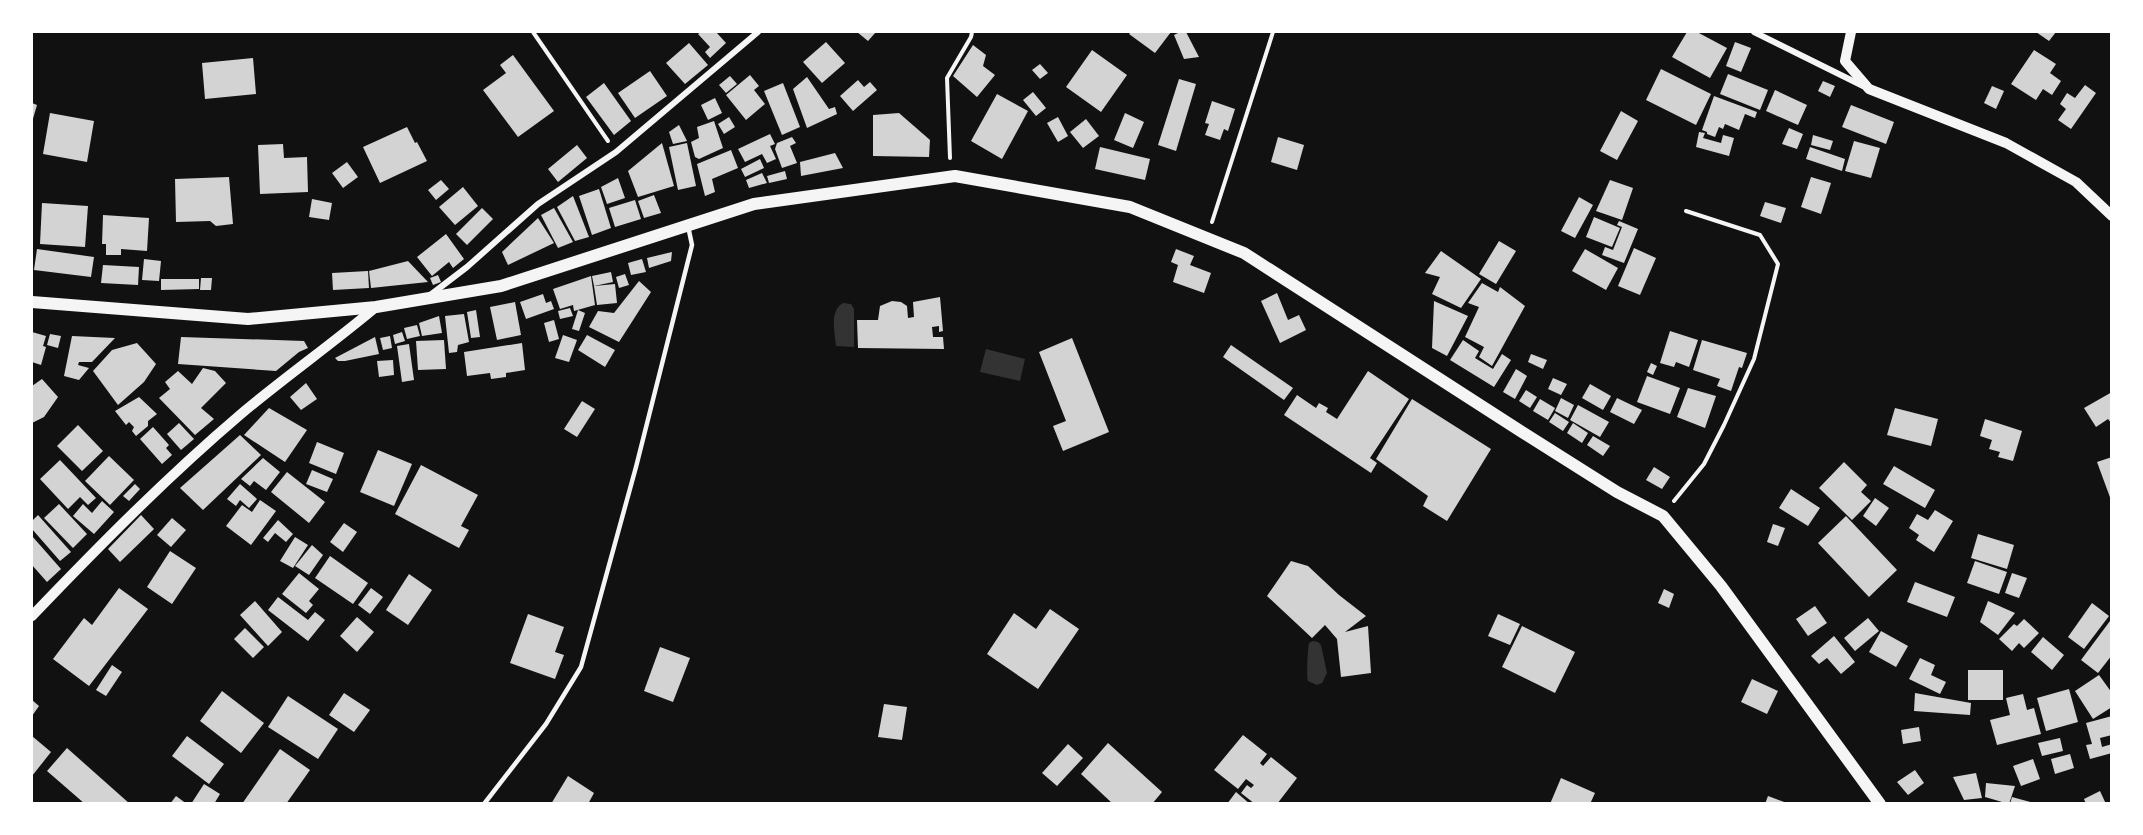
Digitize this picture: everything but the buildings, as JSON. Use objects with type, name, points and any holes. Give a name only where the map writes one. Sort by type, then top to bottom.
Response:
[{"type":"main road","points":[[32,302],[248,319],[376,307],[501,286],[754,204],[955,176],[1130,207],[1244,253],[1617,492],[1663,516],[1720,586],[1880,804]]},
{"type":"street","points":[[427,297],[467,267],[538,204],[616,152],[758,32]]},
{"type":"street","points":[[1754,32],[1869,89],[2006,143],[2076,182],[2112,216]]},
{"type":"street","points":[[1851,32],[1845,61],[1869,89]]},
{"type":"street","points":[[32,616],[127,517],[239,416],[280,382],[334,343],[376,307]]},
{"type":"lane","points":[[484,804],[546,724],[581,666],[636,467],[692,245],[688,226]]},
{"type":"path","points":[[533,32],[616,152]]},
{"type":"path","points":[[955,176],[951,169],[947,78],[972,32]]},
{"type":"path","points":[[1207,238],[1273,32]]},
{"type":"path","points":[[1663,516],[1704,464],[1724,425],[1754,359],[1778,264],[1760,236],[1686,211]]},
{"type":"shaded area","points":[[843,303],[851,304],[854,309],[854,347],[836,346],[834,316]]},
{"type":"shaded area","points":[[986,349],[1025,359],[1020,381],[980,372]]},
{"type":"shaded area","points":[[1313,641],[1321,645],[1327,673],[1322,683],[1317,685],[1308,681],[1307,678],[1309,643]]}]
